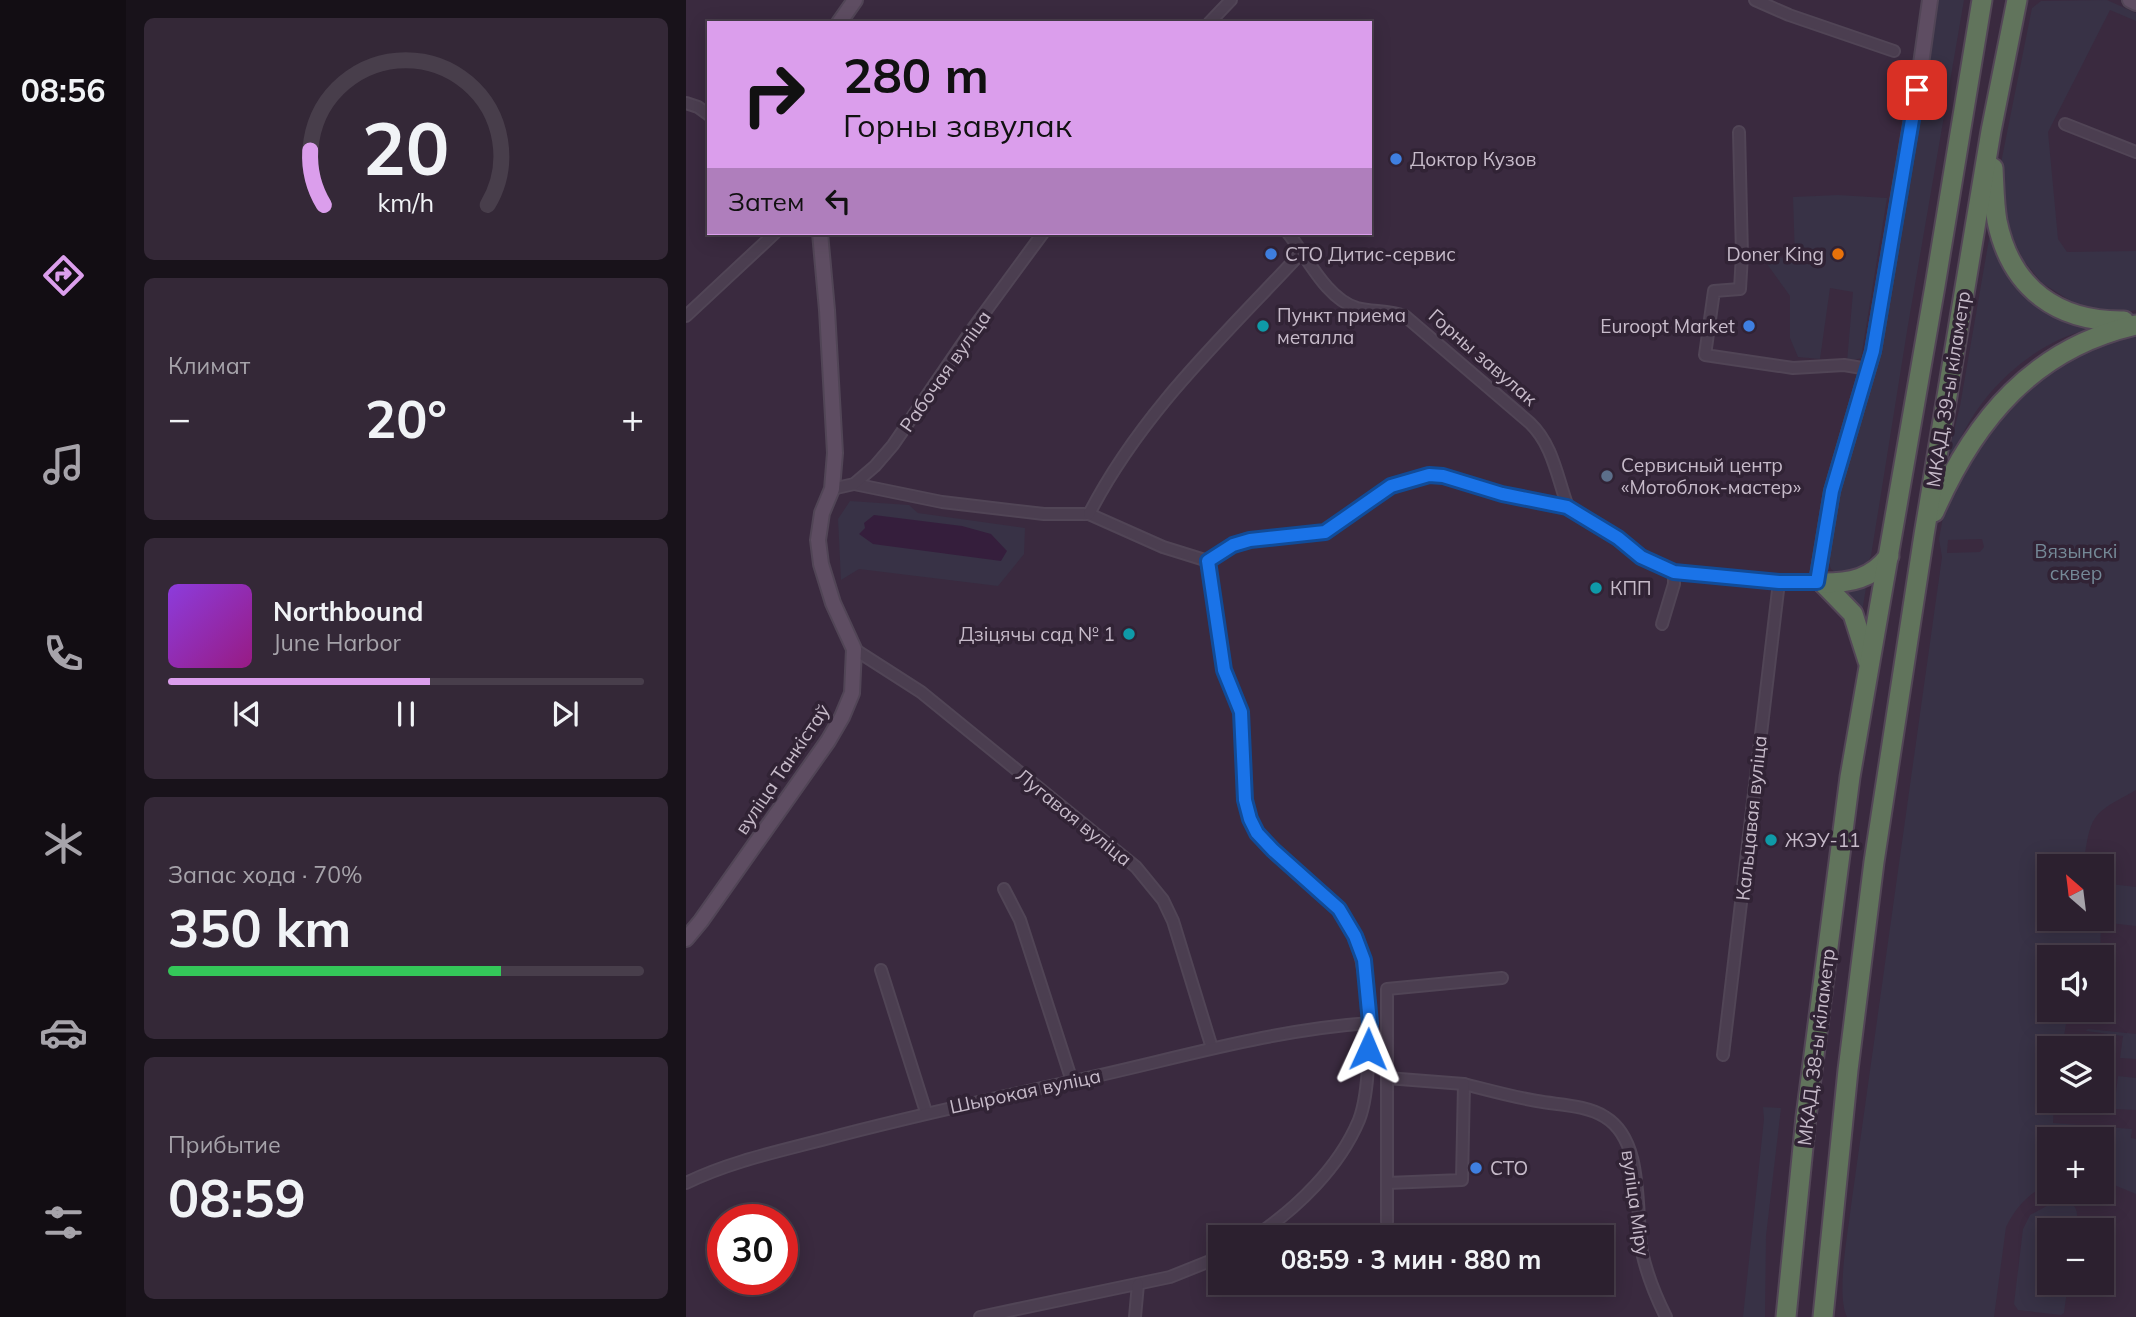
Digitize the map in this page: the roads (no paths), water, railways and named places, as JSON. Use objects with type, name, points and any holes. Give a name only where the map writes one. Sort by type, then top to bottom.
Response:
[{"type":"highway","name":"МКАД, 39-ы кіламетр","points":[[1850,777],[1982,0]]},
{"type":"highway","name":"МКАД, 39-ы кіламетр","points":[[1886,780],[1991,131],[2017,0]]},
{"type":"highway","points":[[1991,131],[1997,218],[2006,250],[2022,279],[2047,301],[2082,318],[2136,323]]},
{"type":"highway","points":[[1924,535],[1940,498],[1977,433],[2015,387],[2072,347],[2136,323]]},
{"type":"highway","points":[[1820,583],[1854,582],[1881,567],[1889,555]]},
{"type":"highway","points":[[1820,583],[1853,614],[1869,664]]},
{"type":"highway","name":"МКАД, 38-ы кіламетр","points":[[1785,1313],[1806,1117],[1850,777]]},
{"type":"highway","name":"МКАД, 38-ы кіламетр","points":[[1823,1317],[1848,1070],[1886,780]]},
{"type":"highway","points":[[1826,1287],[1833,1317]]},
{"type":"street","points":[[840,21],[855,0]]},
{"type":"street","points":[[1211,21],[1231,0]]},
{"type":"street","points":[[1755,0],[1789,15],[1894,51]]},
{"type":"street","points":[[854,484],[942,502],[1044,514],[1089,514],[1163,547],[1208,561],[1233,545],[1250,540],[1325,532],[1391,486],[1429,475],[1443,476],[1502,494],[1567,507],[1618,538],[1641,557],[1674,572],[1820,583],[1832,491],[1873,351],[1930,0]]},
{"type":"street","points":[[2130,0],[2136,3]]},
{"type":"street","points":[[686,103],[707,114]]},
{"type":"street","points":[[2065,124],[2136,152]]},
{"type":"street","points":[[1739,132],[1742,255],[1740,289],[1714,291],[1704,355],[1793,368],[1844,365],[1868,369]]},
{"type":"street","points":[[686,316],[773,235]]},
{"type":"street","name":"вуліца Танкістаў","points":[[686,939],[807,771],[842,718],[852,693],[854,649],[833,603],[821,564],[818,540],[821,513],[832,489],[835,453],[820,235]]},
{"type":"street","name":"Рабочая вуліца","points":[[832,489],[854,484],[875,467],[1042,235]]},
{"type":"street","name":"Горны завулак","points":[[1289,235],[1313,271],[1336,294],[1355,307],[1405,316],[1530,423],[1540,433],[1549,449],[1567,507]]},
{"type":"street","points":[[1089,514],[1109,475],[1201,356],[1301,253]]},
{"type":"street","points":[[1208,561],[1224,670],[1241,712],[1245,800],[1250,819],[1257,833],[1273,850],[1339,909],[1355,936],[1364,960],[1370,1023],[1364,1100],[1359,1120],[1343,1151],[1328,1172],[1268,1225]]},
{"type":"street","points":[[1662,624],[1674,584],[1674,572]]},
{"type":"street","name":"Кальцавая вуліца","points":[[1723,1055],[1779,582]]},
{"type":"street","name":"Лугавая вуліца","points":[[854,649],[921,692],[1136,867],[1163,900],[1173,921],[1212,1048]]},
{"type":"street","points":[[1004,889],[1020,920],[1072,1082]]},
{"type":"street","points":[[881,970],[926,1112]]},
{"type":"street","points":[[1387,1222],[1387,989],[1502,978]]},
{"type":"street","name":"Шырокая вуліца","points":[[686,1183],[710,1171],[751,1158],[926,1112],[1072,1082],[1282,1033],[1370,1023]]},
{"type":"street","name":"вуліца Міру","points":[[1387,1078],[1464,1084],[1584,1109],[1605,1116],[1628,1142],[1633,1158],[1639,1230],[1647,1277],[1666,1317]]},
{"type":"street","points":[[1387,1183],[1462,1180],[1464,1084]]},
{"type":"street","points":[[980,1317],[1170,1277],[1208,1262]]},
{"type":"street","points":[[1135,1317],[1138,1284]]},
{"type":"place","name":"Доктор Кузов","points":[[1396,159]]},
{"type":"place","name":"СТО Дитис-сервис","points":[[1271,254]]},
{"type":"place","name":"Doner King","points":[[1838,254]]},
{"type":"place","name":"Пункт приема металла","points":[[1263,326]]},
{"type":"place","name":"Euroopt Market","points":[[1749,326]]},
{"type":"place","name":"Сервисный центр «Мотоблок-мастер»","points":[[1607,476]]},
{"type":"place","name":"КПП","points":[[1596,588]]},
{"type":"place","name":"Дзіцячы сад № 1","points":[[1129,634]]},
{"type":"place","name":"ЖЭУ-11","points":[[1771,840]]},
{"type":"place","name":"СТО","points":[[1476,1168]]},
{"type":"park label","name":"Вязынскі сквер","points":[[2076,562]]}]
